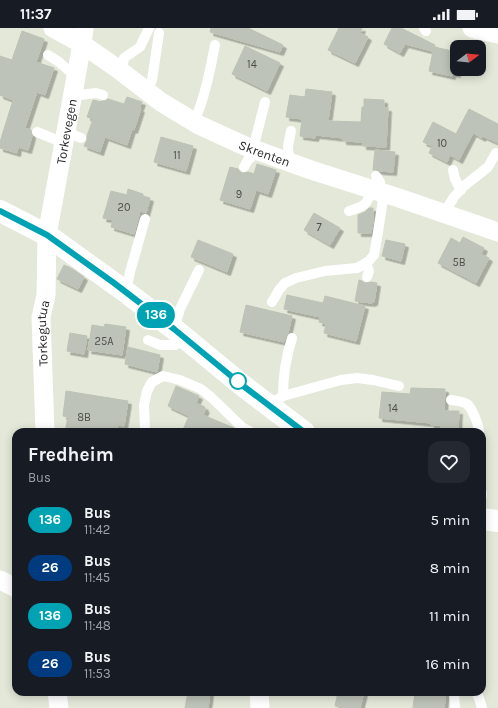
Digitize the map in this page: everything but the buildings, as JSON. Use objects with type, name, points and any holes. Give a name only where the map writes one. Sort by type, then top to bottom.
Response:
[{"type":"main road","points":[[1,212],[47,235],[126,292],[242,385],[276,401],[300,428]]},
{"type":"main road","points":[[486,520],[498,521]]},
{"type":"street","name":"Skrenten","points":[[53,28],[83,36],[122,71],[161,102],[194,122],[245,146],[311,170],[378,187],[498,232]]},
{"type":"street","points":[[472,28],[498,34]]},
{"type":"street","name":"Torkevegen","points":[[47,235],[70,137],[72,96],[83,36]]},
{"type":"street","name":"Torkegutua","points":[[45,428],[42,317],[46,294],[47,235]]},
{"type":"street","points":[[0,580],[12,586]]},
{"type":"street","points":[[58,696],[60,708]]},
{"type":"street","points":[[259,696],[260,708]]},
{"type":"lane","points":[[122,71],[124,58],[140,47],[149,28]]},
{"type":"lane","points":[[148,91],[152,80],[159,33]]},
{"type":"lane","points":[[194,122],[205,90],[216,45]]},
{"type":"lane","points":[[48,55],[59,62],[76,77]]},
{"type":"lane","points":[[72,96],[96,93],[103,95]]},
{"type":"lane","points":[[244,166],[256,150],[265,102]]},
{"type":"lane","points":[[289,162],[288,146],[291,131]]},
{"type":"lane","points":[[37,132],[70,137]]},
{"type":"lane","points":[[444,213],[454,197],[488,167],[496,153]]},
{"type":"lane","points":[[453,170],[455,179],[461,190]]},
{"type":"lane","points":[[350,211],[361,207],[368,201],[378,187]]},
{"type":"lane","points":[[272,302],[285,283],[296,278],[325,271],[357,268],[368,262],[374,255],[378,232],[378,187]]},
{"type":"lane","points":[[126,292],[145,219]]},
{"type":"lane","points":[[366,263],[369,271],[367,277]]},
{"type":"lane","points":[[148,340],[160,345],[175,345],[180,334],[180,309],[199,270]]},
{"type":"lane","points":[[276,401],[283,381],[287,353],[292,338]]},
{"type":"lane","points":[[145,428],[144,406],[147,391],[152,382],[163,376],[180,380],[201,390],[212,398],[244,428]]},
{"type":"lane","points":[[276,401],[333,382],[357,378],[399,386]]},
{"type":"lane","points":[[451,400],[468,405],[479,428]]},
{"type":"lane","points":[[454,696],[454,708]]},
{"type":"lane","points":[[478,696],[482,708]]},
{"type":"bus line","name":"136","points":[[0,211],[47,235],[114,283],[299,428]]}]
